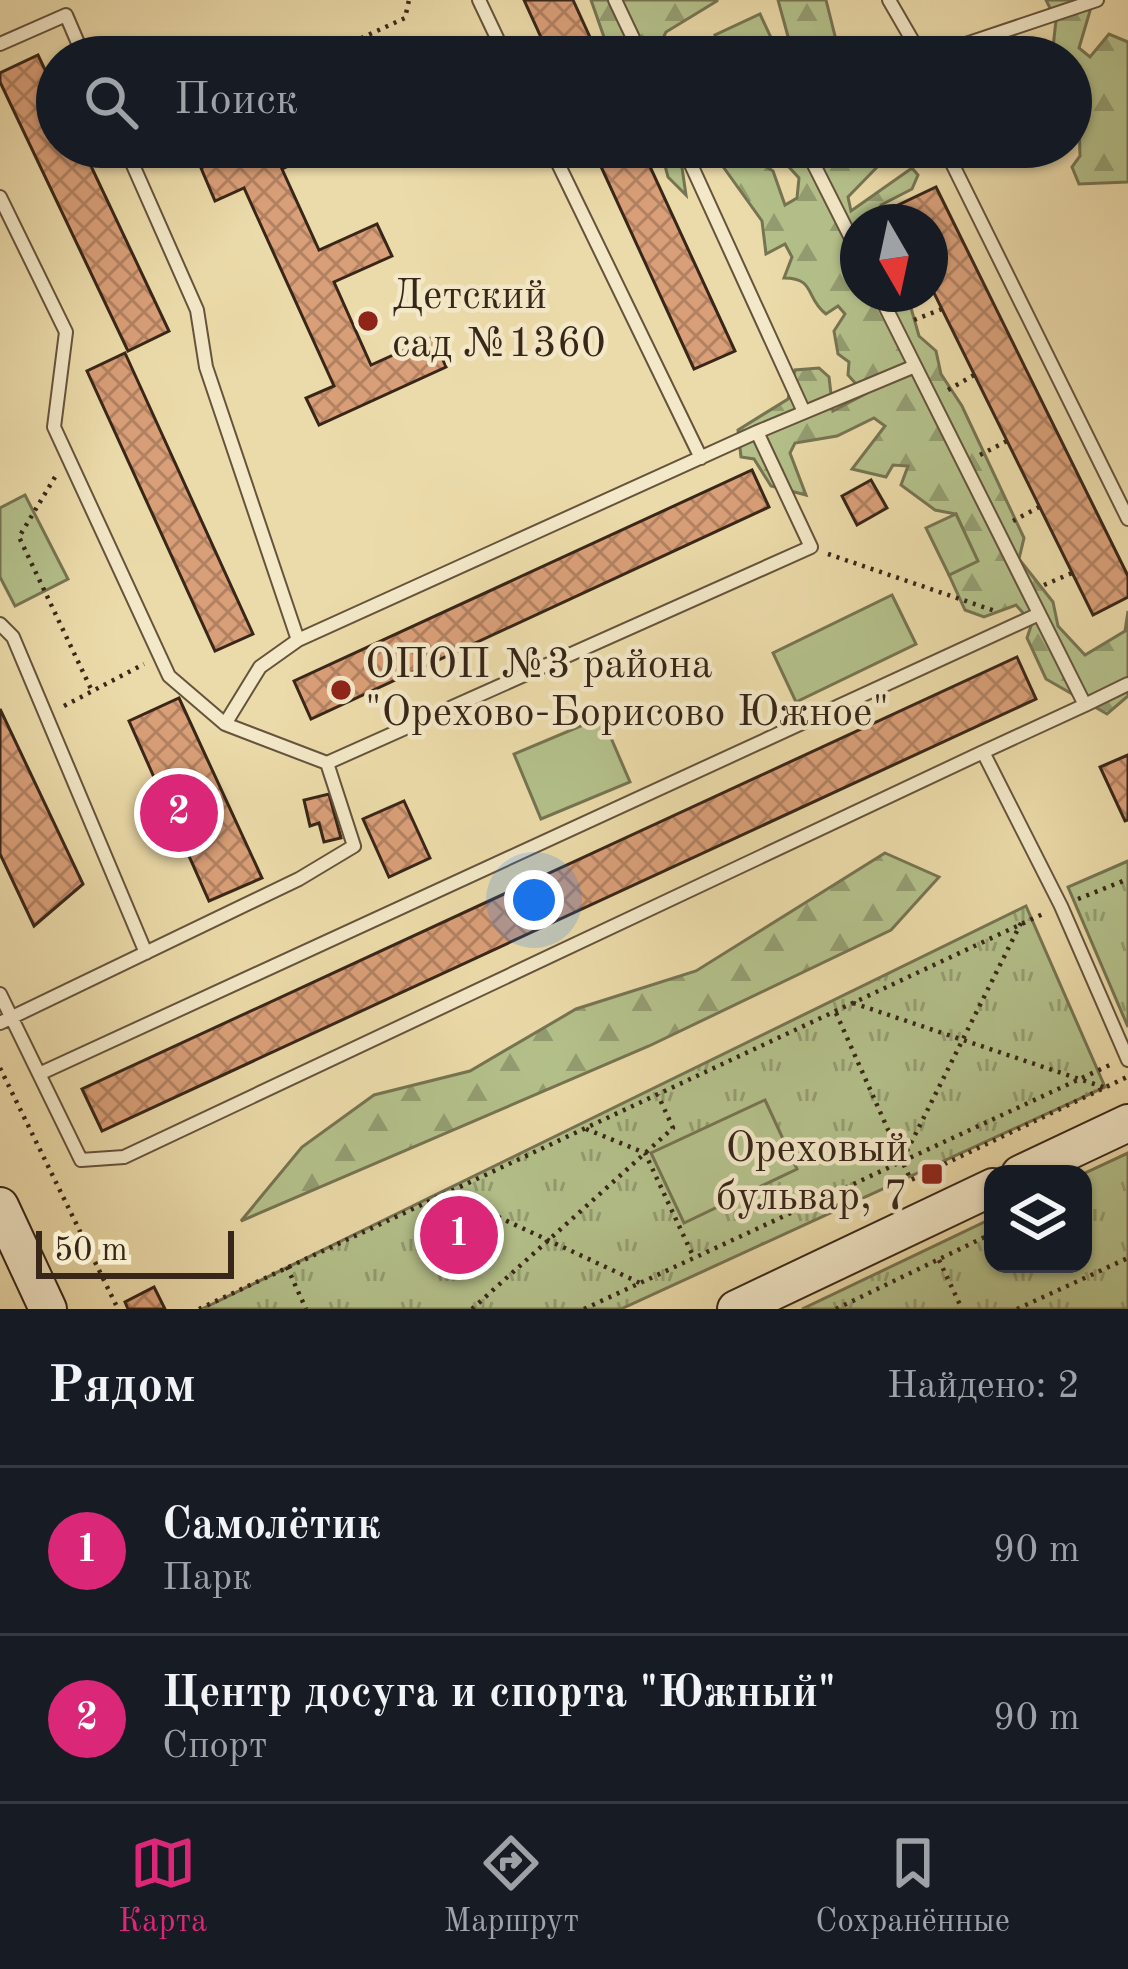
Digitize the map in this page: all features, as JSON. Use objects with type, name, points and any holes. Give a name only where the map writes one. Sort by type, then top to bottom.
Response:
[{"type":"main road","points":[[1039,1165],[1128,1123]]},
{"type":"main road","points":[[736,1309],[984,1191]]},
{"type":"main road","points":[[0,1206],[48,1309]]},
{"type":"lane","points":[[478,0],[496,36]]},
{"type":"lane","points":[[615,0],[631,36]]},
{"type":"lane","points":[[889,0],[911,36]]},
{"type":"lane","points":[[986,36],[1090,1]]},
{"type":"lane","points":[[0,44],[66,15],[75,36]]},
{"type":"lane","points":[[134,168],[197,310],[206,367],[298,640]]},
{"type":"lane","points":[[560,168],[700,458]]},
{"type":"lane","points":[[693,168],[804,412]]},
{"type":"lane","points":[[816,168],[840,216]]},
{"type":"lane","points":[[954,168],[1128,519]]},
{"type":"lane","points":[[0,197],[5,228],[66,332],[54,427],[170,676],[225,724],[327,763],[811,547],[757,432]]},
{"type":"lane","points":[[888,312],[1085,705]]},
{"type":"lane","points":[[225,724],[260,668],[298,640],[757,432],[915,366]]},
{"type":"lane","points":[[39,1074],[1039,614]]},
{"type":"lane","points":[[0,624],[13,637],[146,952]]},
{"type":"lane","points":[[0,994],[6,1021],[39,1074],[81,1160],[124,1157],[1128,684]]},
{"type":"lane","points":[[983,752],[1061,905],[1128,1060]]},
{"type":"lane","points":[[6,1021],[355,846],[327,763]]},
{"type":"path","points":[[366,36],[405,18],[409,0]]},
{"type":"path","points":[[895,327],[934,312]]},
{"type":"path","points":[[932,400],[974,375]]},
{"type":"path","points":[[964,464],[1007,440]]},
{"type":"path","points":[[68,456],[20,537],[92,692]]},
{"type":"path","points":[[997,530],[1040,507]]},
{"type":"path","points":[[811,547],[1020,622]]},
{"type":"path","points":[[1028,592],[1072,573]]},
{"type":"path","points":[[46,715],[160,656]]},
{"type":"path","points":[[199,1309],[1021,922],[1128,879]]},
{"type":"path","points":[[902,1161],[1021,922]]},
{"type":"path","points":[[854,1003],[1109,1089]]},
{"type":"path","points":[[584,1309],[902,1161],[1119,1061],[1128,1080],[911,1180],[902,1161],[835,1011]]},
{"type":"path","points":[[0,1068],[118,1309]]},
{"type":"path","points":[[472,1309],[673,1128],[658,1094]]},
{"type":"path","points":[[584,1128],[645,1153],[694,1258]]},
{"type":"path","points":[[446,1192],[640,1283]]},
{"type":"path","points":[[836,1309],[984,1237]]},
{"type":"path","points":[[1017,1309],[1128,1258]]},
{"type":"path","points":[[938,1259],[962,1309]]},
{"type":"path","points":[[287,1267],[306,1309]]},
{"type":"green space","points":[[591,0],[717,0],[664,36],[604,36]]},
{"type":"green space","points":[[778,0],[826,0],[835,36],[788,36]]},
{"type":"green space","points":[[1046,0],[1080,0],[1090,11],[1083,36],[1054,36],[1056,20]]},
{"type":"green space","points":[[760,14],[770,36],[715,36]]},
{"type":"green space","points":[[1109,34],[1128,42],[1128,182],[1079,184],[1072,168],[1092,168],[1092,55]]},
{"type":"green space","points":[[666,168],[682,168],[686,195]]},
{"type":"green space","points":[[724,168],[768,168],[785,205],[797,198],[799,178],[790,168],[876,168],[848,197],[850,204],[840,204],[840,308],[826,314],[806,285],[784,278],[792,257],[785,244],[766,254],[762,221]]},
{"type":"green space","points":[[912,168],[918,175],[912,189],[883,204],[861,204]]},
{"type":"green space","points":[[912,312],[919,336],[936,351],[941,374],[962,406],[1024,538],[1019,559],[1053,602],[1058,626],[1085,655],[1125,631],[1128,611],[1128,696],[1107,714],[1046,679],[1027,638],[1032,623],[1016,605],[984,617],[965,610],[949,575],[977,561],[956,514],[935,510],[901,485],[908,466],[893,465],[886,477],[852,469],[885,426],[874,418],[837,436],[795,443],[790,453],[806,495],[771,486],[754,459],[741,457],[738,430],[788,399],[795,370],[819,368],[829,377],[833,411],[865,394],[848,375],[849,362],[838,354],[834,331],[845,314]]},
{"type":"green space","points":[[25,495],[68,579],[15,606],[0,577],[0,508]]},
{"type":"green space","points":[[956,514],[978,561],[949,575],[926,528]]},
{"type":"green space","points":[[892,595],[916,644],[796,702],[773,653]]},
{"type":"green space","points":[[602,717],[630,782],[541,819],[514,754]]},
{"type":"green space","points":[[885,853],[939,877],[891,930],[649,1046],[241,1221],[302,1147],[374,1095],[470,1071],[576,1009],[696,971]]},
{"type":"green space","points":[[1128,861],[1128,1027],[1068,887]]},
{"type":"green space","points":[[1026,906],[1105,1087],[621,1309],[202,1309]]},
{"type":"green space","points":[[765,1100],[797,1169],[684,1223],[651,1153]]},
{"type":"green space","points":[[1128,1153],[1128,1309],[802,1309],[984,1222],[984,1273],[1092,1273],[1092,1170]]},
{"type":"building","points":[[524,0],[573,0],[589,36],[540,36]]},
{"type":"building","points":[[36,56],[36,158],[0,82],[0,73]]},
{"type":"building","points":[[41,168],[92,168],[169,331],[128,351]]},
{"type":"building","points":[[201,168],[284,168],[319,250],[377,224],[392,256],[334,282],[371,365],[433,337],[446,367],[319,425],[306,398],[334,386],[244,188],[215,201]]},
{"type":"building","points":[[602,168],[651,168],[735,351],[694,369]]},
{"type":"building","points":[[936,187],[944,204],[900,204]]},
{"type":"building","points":[[948,211],[1128,576],[1128,597],[1093,615],[943,312],[948,312]]},
{"type":"building","points":[[125,353],[253,634],[215,651],[87,371]]},
{"type":"building","points":[[752,470],[769,507],[311,719],[294,681]]},
{"type":"building","points":[[871,480],[887,508],[857,525],[842,496]]},
{"type":"building","points":[[1017,657],[1036,699],[102,1131],[82,1089]]},
{"type":"building","points":[[179,698],[262,878],[209,901],[129,721]]},
{"type":"building","points":[[0,709],[83,884],[34,926],[0,854]]},
{"type":"building","points":[[1128,755],[1128,820],[1125,821],[1100,767]]},
{"type":"building","points":[[329,794],[341,838],[324,842],[319,823],[310,826],[304,800]]},
{"type":"building","points":[[404,801],[430,858],[389,877],[363,819]]},
{"type":"building","points":[[154,1287],[165,1309],[128,1309],[125,1302]]},
{"type":"place","name":"Детский сад №1360","points":[[368,321]]},
{"type":"place","name":"ОПОП №3 района \"Орехово-Борисово Южное\"","points":[[341,690]]},
{"type":"place","name":"Центр досуга и спорта \"Южный\"","points":[[179,813]]},
{"type":"place","name":"Ореховый бульвар, 7","points":[[932,1174]]},
{"type":"place","name":"Самолётик","points":[[459,1235]]}]
